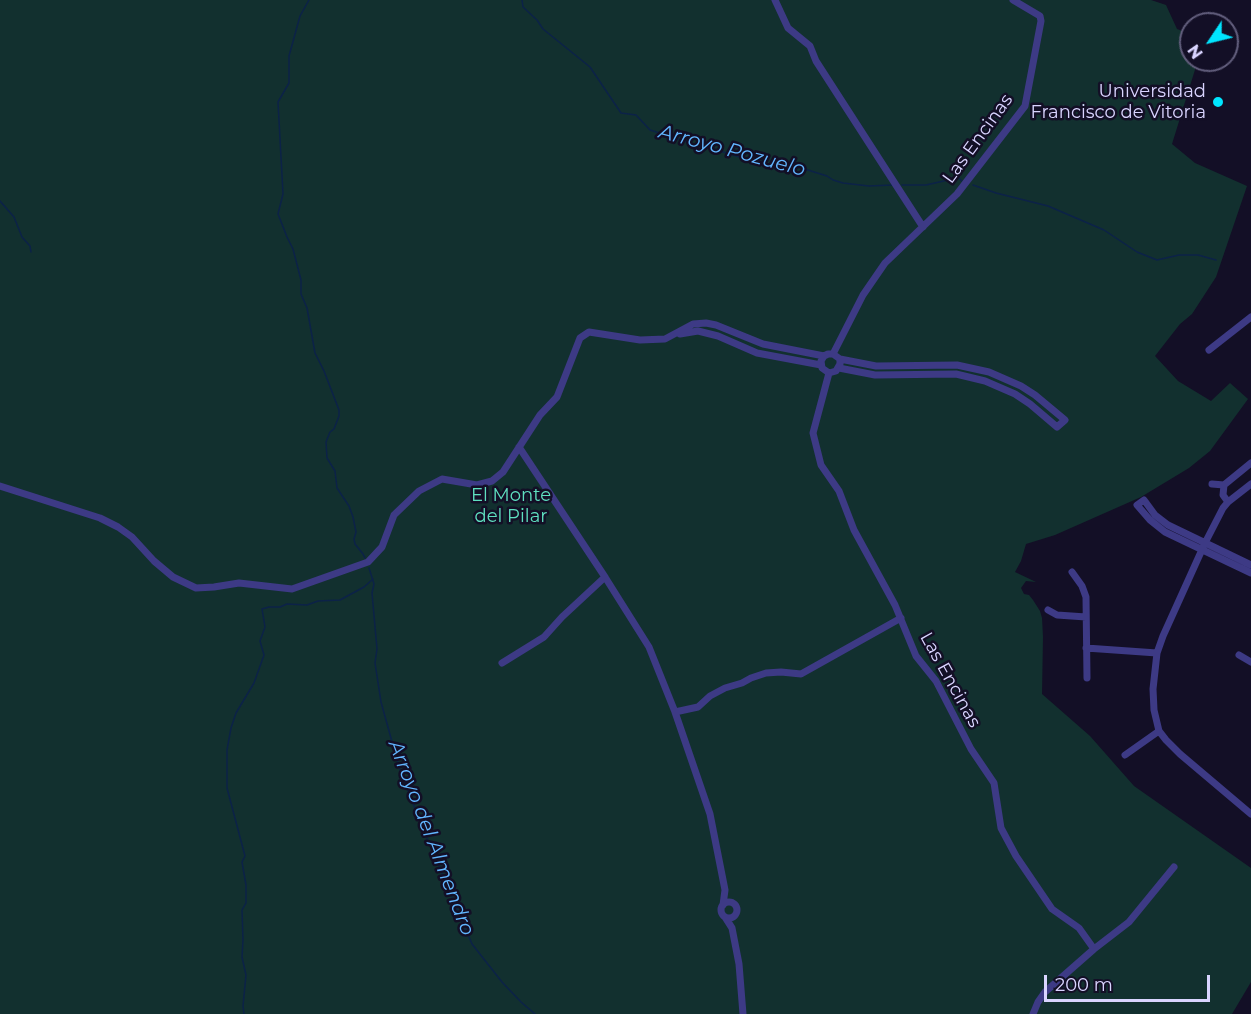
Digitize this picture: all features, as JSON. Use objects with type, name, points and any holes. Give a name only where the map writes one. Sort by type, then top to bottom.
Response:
[{"type":"street","points":[[775,0],[788,28],[810,45],[816,62],[923,227]]},
{"type":"street","name":"Las Encinas","points":[[833,354],[863,295],[885,264],[957,194],[1025,106],[1041,21],[1040,16],[1013,0]]},
{"type":"street","points":[[1209,350],[1251,317]]},
{"type":"street","points":[[0,486],[100,518],[132,537],[154,561],[173,577],[196,588],[239,583],[292,589],[368,562],[382,548],[394,515],[419,491],[441,479],[477,485],[492,481],[503,472],[540,415],[557,397],[580,338],[589,332],[640,340],[665,339],[693,324],[705,323],[717,325],[763,344],[824,356],[833,354],[840,359],[876,366],[957,365],[989,372],[1021,386],[1065,420],[1057,427],[1015,394],[985,381],[956,374],[875,375],[839,368]]},
{"type":"street","points":[[674,335],[698,331],[718,336],[757,353],[821,365]]},
{"type":"street","points":[[824,356],[821,365],[829,373],[839,368],[840,359]]},
{"type":"street","name":"Las Encinas","points":[[829,373],[813,433],[821,465],[839,491],[854,530],[895,604],[916,656],[936,681],[971,749],[994,783],[1001,828],[1016,856],[1052,909],[1079,928],[1094,949]]},
{"type":"street","points":[[519,447],[649,647],[675,712],[710,814],[725,890],[721,910],[732,928],[739,964],[742,1014]]},
{"type":"street","points":[[1212,484],[1224,484],[1251,463]]},
{"type":"street","points":[[1224,484],[1223,495],[1228,502]]},
{"type":"street","points":[[1251,484],[1223,508],[1204,547],[1163,636],[1157,654],[1153,689],[1154,710],[1160,731],[1166,740],[1251,814]]},
{"type":"street","points":[[1251,565],[1204,547],[1165,532],[1137,505],[1144,500],[1155,515],[1168,525],[1204,547],[1251,573]]},
{"type":"street","points":[[1072,572],[1082,586],[1086,597],[1087,678]]},
{"type":"street","points":[[502,663],[544,637],[605,577]]},
{"type":"street","points":[[1048,610],[1057,615],[1086,617]]},
{"type":"street","points":[[675,712],[698,707],[710,696],[724,688],[766,674],[781,672],[801,674],[901,618]]},
{"type":"street","points":[[1086,648],[1157,654]]},
{"type":"street","points":[[1239,655],[1251,662]]},
{"type":"street","points":[[1125,755],[1160,731]]},
{"type":"street","points":[[1033,1014],[1038,1002],[1046,992],[1094,949],[1129,922],[1174,867]]},
{"type":"street","points":[[725,890],[738,908],[732,928]]},
{"type":"street","points":[[723,905],[728,902],[734,903]]},
{"type":"street","points":[[725,917],[729,918],[736,914]]},
{"type":"green space","name":"El Monte del Pilar","points":[[0,0],[1151,0],[1166,5],[1179,30],[1179,72],[1194,72],[1172,144],[1195,163],[1247,186],[1216,277],[1192,314],[1180,324],[1155,356],[1178,381],[1211,401],[1230,383],[1248,399],[1210,451],[1189,468],[1141,497],[1055,535],[1026,544],[1015,572],[1036,582],[1026,581],[1021,588],[1024,594],[1029,595],[1033,600],[1042,618],[1042,694],[1090,736],[1134,786],[1251,868],[1251,982],[1232,1014],[0,1014]]},
{"type":"waterway","name":"Arroyo del Almendro","points":[[309,0],[300,16],[289,56],[289,83],[278,102],[283,194],[278,214],[293,249],[315,353],[339,410],[334,429],[330,432],[326,442],[327,458],[335,471],[337,488],[349,506],[353,517],[356,532],[355,544],[365,558]]},
{"type":"waterway","name":"Arroyo Pozuelo","points":[[522,0],[523,7],[543,29],[590,67],[621,113],[636,115],[650,130],[763,164],[795,166],[843,183],[869,186],[892,185]]},
{"type":"waterway","name":"Arroyo Pozuelo","points":[[902,185],[926,185],[956,176],[962,181]]},
{"type":"waterway","name":"Arroyo Pozuelo","points":[[973,185],[1048,206],[1104,230],[1137,252],[1157,260],[1179,255],[1198,255],[1216,260]]},
{"type":"waterway","points":[[0,201],[14,217],[31,252]]},
{"type":"waterway","name":"Arroyo del Almendro","points":[[369,568],[374,584],[372,593],[377,649],[375,663],[381,702],[399,767],[472,944],[502,982],[535,1014]]},
{"type":"waterway","points":[[244,1014],[246,975],[242,957],[242,910],[246,903],[246,885],[242,862],[245,856],[227,788],[227,750],[236,713],[254,683],[264,655],[260,641],[265,627],[262,609],[287,604],[307,605],[318,601],[340,600],[364,587],[373,579]]},
{"type":"place","name":"Universidad Francisco de Vitoria","points":[[1218,102]]}]
